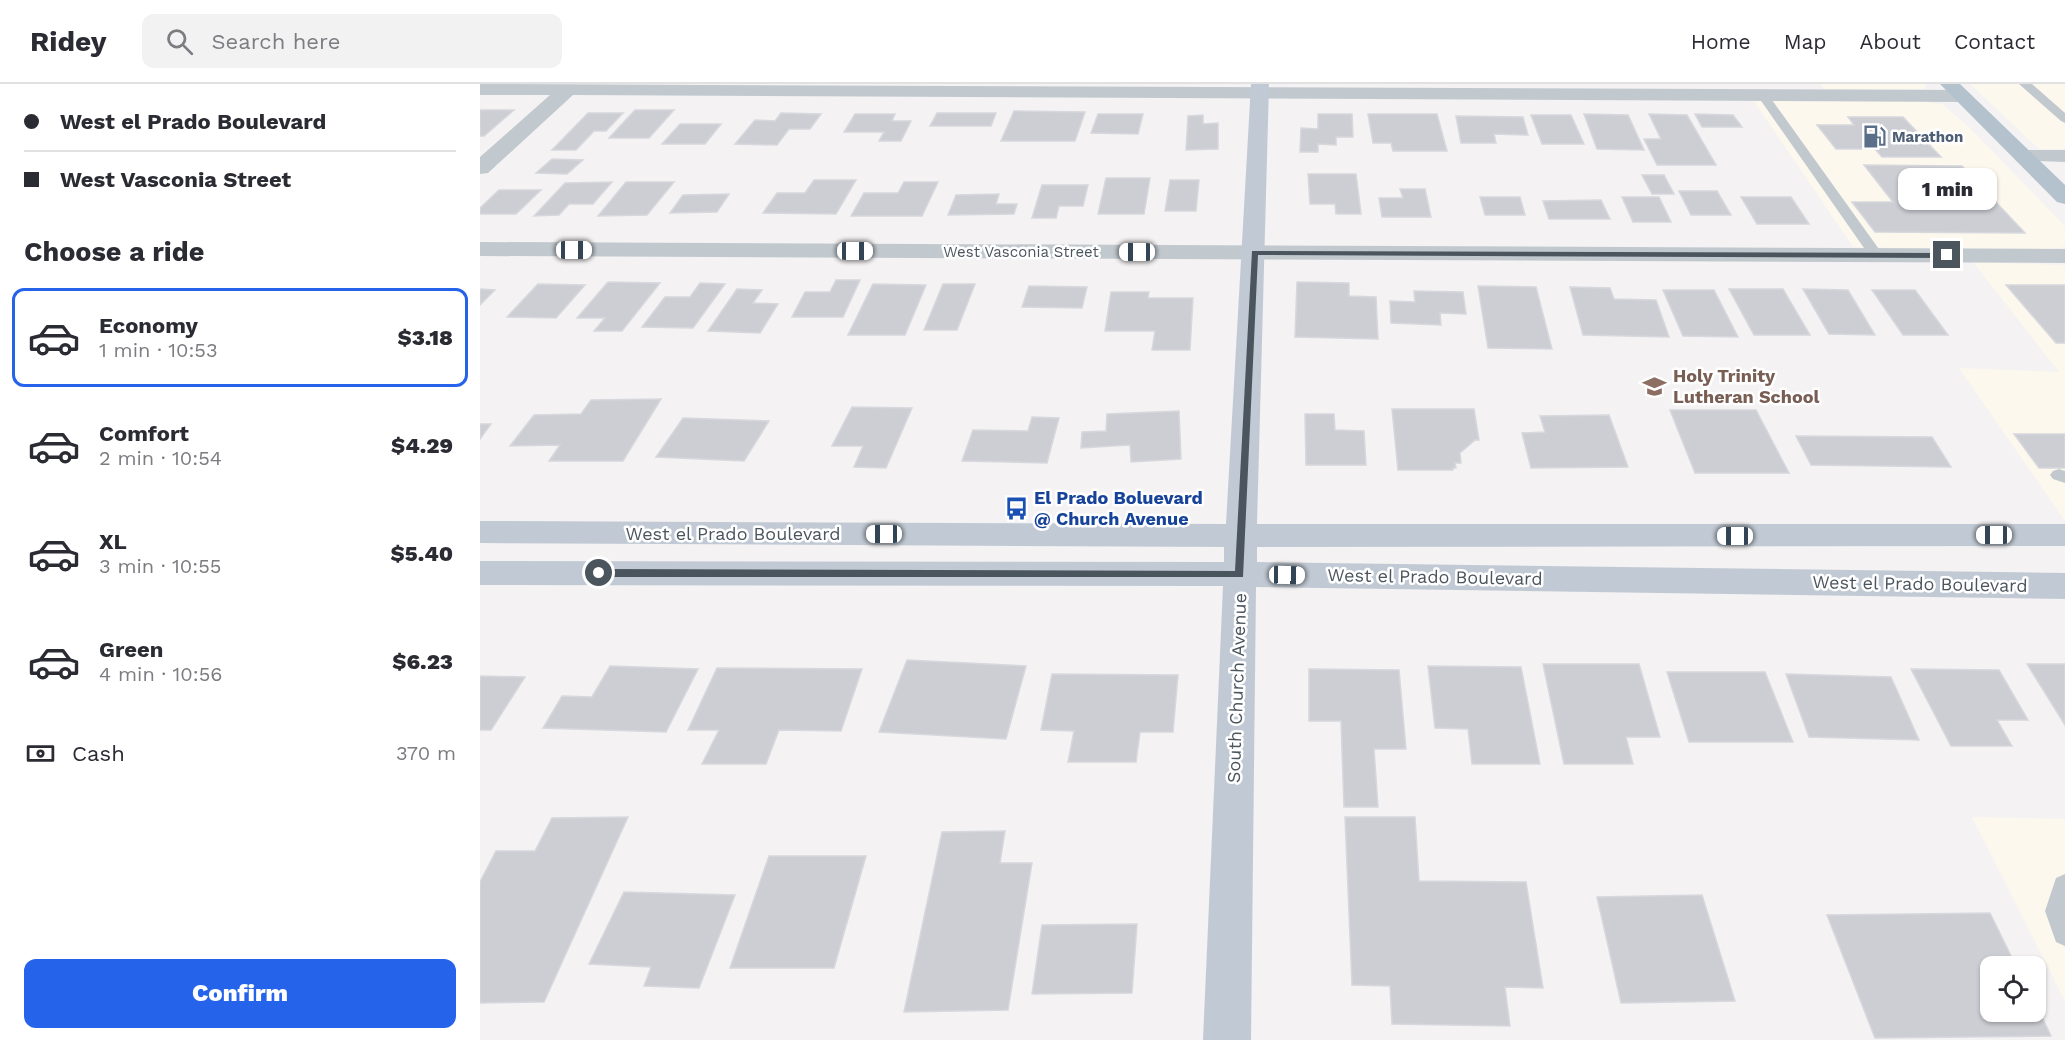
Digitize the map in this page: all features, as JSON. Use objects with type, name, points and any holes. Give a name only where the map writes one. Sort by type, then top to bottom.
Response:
[{"type":"main road","points":[[1955,90],[2065,197]]},
{"type":"street","points":[[480,168],[571,87]]},
{"type":"street","points":[[480,89],[571,87],[1260,88],[1763,95],[1955,90]]},
{"type":"street","name":"South Church Avenue","points":[[1227,1040],[1240,555],[1260,88]]},
{"type":"street","points":[[2023,156],[2065,156]]},
{"type":"street","name":"West Vasconia Street","points":[[480,249],[2065,256]]},
{"type":"street","name":"West el Prado Boulevard","points":[[480,532],[1240,555],[2065,586]]},
{"type":"street","name":"West el Prado Boulevard","points":[[480,573],[2065,535]]},
{"type":"lane","points":[[2025,84],[2065,119]]},
{"type":"lane","points":[[1763,95],[1876,255]]},
{"type":"lane","points":[[2065,886],[2058,911],[2065,933]]},
{"type":"shaded area","points":[[1820,84],[1926,84],[1924,89],[1824,89]]},
{"type":"shaded area","points":[[1970,84],[2065,84],[2065,149],[2039,149]]},
{"type":"shaded area","points":[[1754,101],[1917,101],[1942,104],[1968,126],[2065,226],[2065,247],[2035,251],[1853,247]]},
{"type":"shaded area","points":[[1973,262],[2065,265],[2065,521],[1959,368],[2059,372]]},
{"type":"shaded area","points":[[1972,817],[2065,819],[2065,1001],[2046,963],[2046,956],[2042,956]]},
{"type":"building","points":[[480,110],[514,110],[484,136],[480,136]]},
{"type":"building","points":[[635,110],[674,110],[649,138],[609,138]]},
{"type":"building","points":[[1014,111],[1085,112],[1075,141],[1001,141]]},
{"type":"building","points":[[588,113],[623,113],[606,131],[594,131],[576,150],[552,150]]},
{"type":"building","points":[[781,113],[821,114],[810,129],[789,129],[777,145],[735,144],[755,120],[775,121]]},
{"type":"building","points":[[937,113],[996,113],[991,126],[930,126]]},
{"type":"building","points":[[855,114],[895,114],[892,121],[911,121],[901,141],[879,141],[884,132],[844,132]]},
{"type":"building","points":[[1098,114],[1143,114],[1138,134],[1091,133]]},
{"type":"building","points":[[1318,114],[1352,114],[1353,137],[1336,137],[1336,145],[1318,144],[1318,152],[1300,152],[1301,128],[1318,129]]},
{"type":"building","points":[[1368,114],[1437,114],[1447,151],[1393,151],[1391,143],[1373,143]]},
{"type":"building","points":[[1584,114],[1628,115],[1644,150],[1597,149]]},
{"type":"building","points":[[1649,114],[1687,115],[1716,165],[1657,165],[1644,139],[1661,139]]},
{"type":"building","points":[[1695,114],[1733,115],[1742,127],[1702,127]]},
{"type":"building","points":[[1203,115],[1203,124],[1218,123],[1218,149],[1186,150],[1188,116]]},
{"type":"building","points":[[1531,115],[1571,115],[1584,144],[1542,144]]},
{"type":"building","points":[[1456,116],[1523,117],[1528,135],[1494,134],[1496,143],[1461,143]]},
{"type":"building","name":"Marathon","points":[[1848,117],[1903,117],[1941,157],[1882,157],[1875,149],[1836,149],[1817,125],[1854,125]]},
{"type":"building","points":[[680,124],[721,124],[705,144],[662,144]]},
{"type":"building","points":[[552,159],[583,160],[567,174],[536,173]]},
{"type":"building","points":[[1864,165],[1962,166],[2025,233],[1875,232],[1852,202],[1893,202]]},
{"type":"building","points":[[1308,174],[1356,174],[1361,214],[1336,214],[1335,204],[1310,204]]},
{"type":"building","points":[[1642,175],[1664,175],[1674,194],[1652,194]]},
{"type":"building","points":[[1106,178],[1150,178],[1144,214],[1098,214]]},
{"type":"building","points":[[814,180],[856,180],[836,214],[763,213],[777,193],[805,193]]},
{"type":"building","points":[[1170,180],[1199,180],[1196,211],[1165,211]]},
{"type":"building","points":[[612,182],[593,204],[569,204],[559,215],[534,216],[565,183]]},
{"type":"building","points":[[626,182],[674,182],[647,215],[598,216]]},
{"type":"building","points":[[904,182],[938,182],[922,216],[851,216],[864,193],[898,193]]},
{"type":"building","points":[[1042,185],[1088,185],[1083,206],[1059,206],[1056,218],[1032,218]]},
{"type":"building","points":[[1400,189],[1425,189],[1431,217],[1382,217],[1379,198],[1403,198]]},
{"type":"building","points":[[499,190],[541,190],[516,214],[480,214],[480,208]]},
{"type":"building","points":[[1679,191],[1717,191],[1731,215],[1691,215]]},
{"type":"building","points":[[729,194],[717,212],[670,213],[683,195]]},
{"type":"building","points":[[999,194],[996,204],[1017,204],[1014,214],[948,215],[956,195]]},
{"type":"building","points":[[1480,197],[1520,197],[1525,215],[1485,215]]},
{"type":"building","points":[[1622,197],[1659,197],[1671,222],[1633,222]]},
{"type":"building","points":[[1741,197],[1791,197],[1809,224],[1757,224]]},
{"type":"building","points":[[1601,200],[1610,219],[1549,219],[1543,201]]},
{"type":"building","points":[[836,280],[860,280],[843,317],[792,317],[805,292],[830,292]]},
{"type":"building","points":[[608,282],[660,283],[622,331],[594,331],[605,318],[577,318]]},
{"type":"building","points":[[1297,282],[1349,283],[1349,296],[1376,297],[1378,339],[1295,337]]},
{"type":"building","points":[[700,283],[725,284],[693,328],[642,327],[665,297],[690,297]]},
{"type":"building","points":[[538,284],[585,285],[556,318],[507,317]]},
{"type":"building","points":[[873,284],[926,285],[905,335],[848,335]]},
{"type":"building","points":[[943,284],[975,284],[957,330],[924,330]]},
{"type":"building","points":[[2006,285],[2065,285],[2065,343],[2056,343]]},
{"type":"building","points":[[1029,286],[1087,287],[1082,308],[1022,307]]},
{"type":"building","points":[[1478,286],[1536,287],[1552,349],[1488,348]]},
{"type":"building","points":[[1570,287],[1610,288],[1614,299],[1656,300],[1669,337],[1583,335]]},
{"type":"building","points":[[480,289],[495,290],[480,305]]},
{"type":"building","points":[[737,289],[762,290],[753,303],[778,304],[760,333],[708,331]]},
{"type":"building","points":[[1729,289],[1783,289],[1810,335],[1754,335]]},
{"type":"building","points":[[1803,289],[1848,290],[1875,335],[1829,334]]},
{"type":"building","points":[[1663,290],[1714,290],[1738,337],[1683,336]]},
{"type":"building","points":[[1872,290],[1915,290],[1948,335],[1903,335]]},
{"type":"building","points":[[1414,291],[1463,292],[1466,314],[1440,313],[1441,325],[1391,323],[1390,301],[1415,302]]},
{"type":"building","points":[[1111,292],[1149,292],[1148,298],[1193,298],[1190,350],[1152,350],[1155,331],[1105,331]]},
{"type":"building","points":[[661,399],[623,461],[549,461],[560,445],[510,446],[534,415],[581,414],[591,400]]},
{"type":"building","points":[[852,407],[912,408],[886,468],[854,467],[863,446],[832,446]]},
{"type":"building","points":[[1392,409],[1474,409],[1479,440],[1475,440],[1460,453],[1461,463],[1455,463],[1456,468],[1453,470],[1398,470]]},
{"type":"building","points":[[1670,410],[1756,410],[1789,473],[1695,473]]},
{"type":"building","points":[[1179,411],[1181,459],[1131,462],[1130,445],[1081,448],[1082,432],[1106,431],[1107,414]]},
{"type":"building","points":[[1305,414],[1334,414],[1335,430],[1364,431],[1366,465],[1306,465]]},
{"type":"building","points":[[1609,415],[1628,467],[1531,468],[1522,433],[1545,432],[1540,416]]},
{"type":"building","points":[[1032,417],[1059,418],[1047,463],[962,461],[973,430],[1028,431]]},
{"type":"building","points":[[683,418],[769,421],[744,461],[656,457]]},
{"type":"building","points":[[480,424],[491,424],[480,439]]},
{"type":"building","points":[[2014,434],[2065,434],[2065,468],[2039,468]]},
{"type":"building","points":[[1796,436],[1932,437],[1951,467],[1811,465]]},
{"type":"building","points":[[907,660],[1026,666],[1006,739],[879,732]]},
{"type":"building","points":[[1543,664],[1639,664],[1660,737],[1626,737],[1633,764],[1564,764]]},
{"type":"building","points":[[2027,664],[2065,664],[2065,725]]},
{"type":"building","points":[[610,666],[698,669],[666,732],[543,728],[562,696],[592,697]]},
{"type":"building","points":[[1428,666],[1521,667],[1540,764],[1472,764],[1468,729],[1435,728]]},
{"type":"building","points":[[717,668],[862,669],[841,731],[779,730],[766,764],[702,764],[719,730],[688,730]]},
{"type":"building","points":[[1309,669],[1399,670],[1406,749],[1374,749],[1378,807],[1344,807],[1341,721],[1309,721]]},
{"type":"building","points":[[1911,669],[1999,670],[2028,720],[1997,720],[2012,746],[1951,746]]},
{"type":"building","points":[[1667,672],[1765,672],[1793,742],[1689,742]]},
{"type":"building","points":[[1052,674],[1178,675],[1173,732],[1140,732],[1136,762],[1068,762],[1074,731],[1041,730]]},
{"type":"building","points":[[1786,674],[1891,677],[1919,740],[1809,737]]},
{"type":"building","points":[[480,676],[525,677],[491,730],[480,730]]},
{"type":"building","points":[[628,817],[544,1002],[480,1003],[480,882],[496,851],[535,851],[552,818]]},
{"type":"building","points":[[1345,817],[1415,817],[1419,881],[1526,882],[1543,988],[1505,987],[1510,1026],[1392,1024],[1390,986],[1352,985]]},
{"type":"building","points":[[1005,831],[1000,863],[1032,863],[1008,1010],[904,1012],[942,832]]},
{"type":"building","points":[[769,856],[866,856],[834,968],[730,968]]},
{"type":"building","points":[[624,892],[735,895],[699,988],[644,986],[651,967],[589,964]]},
{"type":"building","points":[[1702,895],[1735,1001],[1621,1003],[1597,897]]},
{"type":"building","points":[[1990,913],[2011,956],[1980,956],[1980,1022],[2044,1022],[2051,1036],[1875,1038],[1827,915]]},
{"type":"building","points":[[1137,924],[1132,993],[1032,994],[1042,925]]},
{"type":"place","name":"Marathon","points":[[1874,137]]},
{"type":"place","name":"Holy Trinity Lutheran School","points":[[1655,386]]},
{"type":"place","name":"El Prado Boluevard @ Church Avenue","points":[[1016,508]]},
{"type":"route","points":[[599,573],[1240,574],[1254,253],[1947,255]]}]
